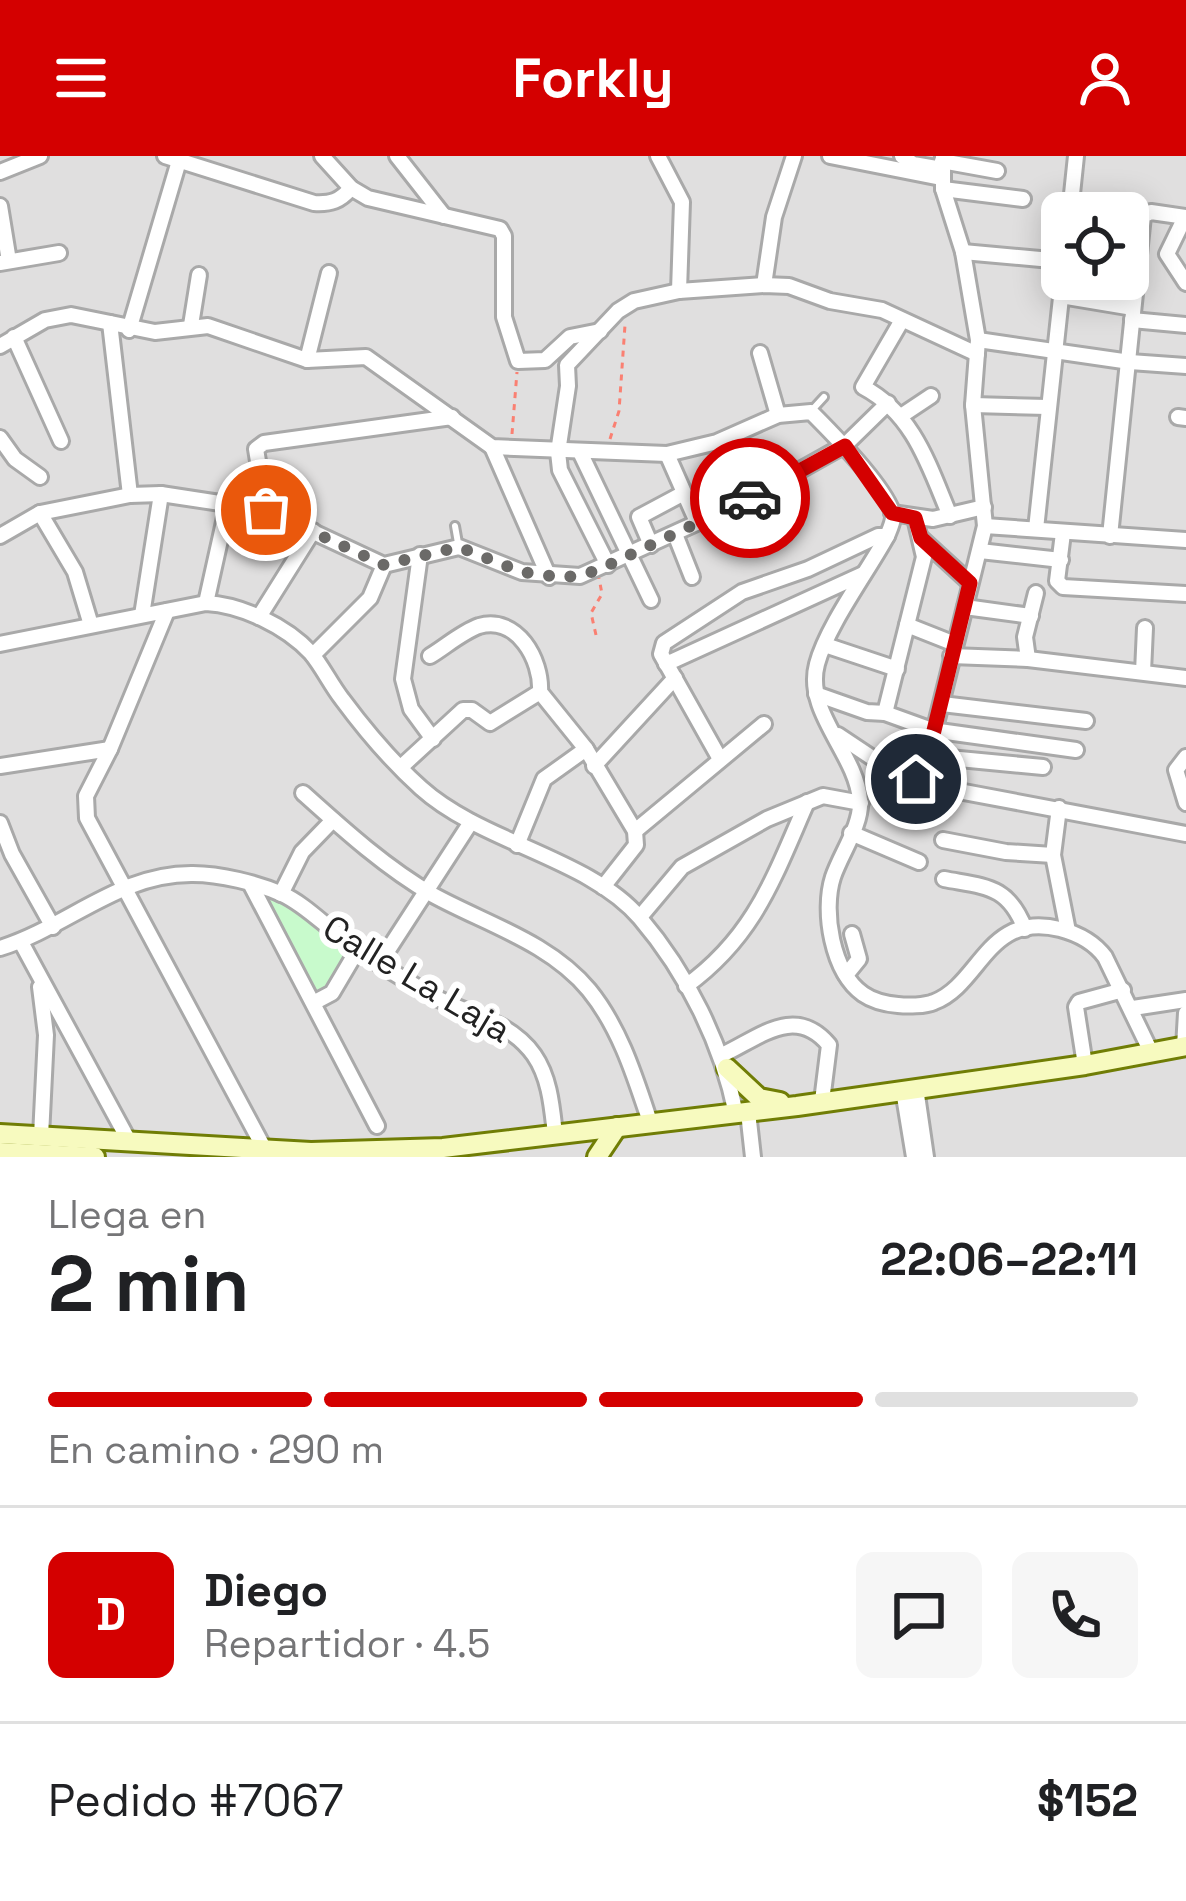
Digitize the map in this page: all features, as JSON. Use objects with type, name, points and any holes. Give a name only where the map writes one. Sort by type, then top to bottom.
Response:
[{"type":"main road","points":[[0,1134],[129,1142],[169,1151],[376,1151],[796,1106],[1085,1066],[1185,1046]]},
{"type":"main road","points":[[724,1061],[759,1098],[796,1106]]},
{"type":"main road","points":[[597,1157],[617,1126]]},
{"type":"main road","points":[[550,1135],[559,1154]]},
{"type":"main road","points":[[0,1152],[92,1157]]},
{"type":"street","points":[[0,172],[40,156]]},
{"type":"street","points":[[322,156],[350,188],[368,198],[500,230],[504,236],[504,317],[518,362],[544,360],[570,337],[602,331]]},
{"type":"street","points":[[397,156],[444,216]]},
{"type":"street","points":[[658,156],[682,202],[679,291]]},
{"type":"street","points":[[764,285],[774,217],[794,156]]},
{"type":"street","points":[[830,156],[942,171],[1023,200]]},
{"type":"street","points":[[1072,192],[1076,156]]},
{"type":"street","points":[[129,329],[172,159],[203,162],[314,202],[330,204],[350,188]]},
{"type":"street","points":[[942,171],[997,171]]},
{"type":"street","points":[[916,779],[942,704],[985,526],[973,405],[978,347],[963,252],[942,171]]},
{"type":"street","points":[[0,206],[5,262],[59,253]]},
{"type":"street","points":[[1149,213],[1186,217],[1167,254],[1186,284]]},
{"type":"street","points":[[963,252],[1041,259]]},
{"type":"street","points":[[307,360],[328,273]]},
{"type":"street","points":[[191,325],[199,275]]},
{"type":"street","points":[[602,568],[560,470],[558,452],[567,364],[627,304],[679,291],[789,286],[830,302],[882,310],[978,347],[1054,350],[1186,366]]},
{"type":"street","points":[[1036,529],[1060,300]]},
{"type":"street","points":[[1077,300],[1186,325]]},
{"type":"street","points":[[1110,536],[1133,300]]},
{"type":"street","points":[[61,441],[7,342],[44,320],[71,315],[155,332],[208,326],[307,360],[366,357],[492,447],[556,577]]},
{"type":"street","points":[[902,320],[863,387],[901,416],[928,460],[950,516]]},
{"type":"street","points":[[110,323],[130,495]]},
{"type":"street","points":[[760,353],[778,415]]},
{"type":"street","points":[[901,416],[932,396]]},
{"type":"street","points":[[0,536],[40,514],[130,495],[161,494],[266,510],[384,565],[459,547],[495,564],[556,577],[602,568],[745,501],[845,446],[888,403]]},
{"type":"street","points":[[973,405],[1047,407]]},
{"type":"street","points":[[492,447],[667,454],[718,442],[778,415],[811,412],[845,446],[892,513],[915,518],[950,516],[984,507]]},
{"type":"street","points":[[266,510],[256,449],[264,443],[452,417]]},
{"type":"street","points":[[0,439],[15,459],[40,477]]},
{"type":"street","points":[[580,452],[651,600]]},
{"type":"street","points":[[667,454],[697,522]]},
{"type":"street","points":[[651,545],[639,517],[684,493]]},
{"type":"street","points":[[142,616],[161,494]]},
{"type":"street","points":[[745,501],[760,543]]},
{"type":"street","points":[[206,603],[228,504]]},
{"type":"street","points":[[892,513],[887,536],[817,665],[816,694],[855,775],[861,802],[831,882],[834,943],[846,975],[862,993],[881,1002],[902,1006],[935,1002],[1010,933],[1042,925],[1068,931],[1095,944],[1124,990],[1150,1052]]},
{"type":"street","points":[[40,514],[75,572],[92,625]]},
{"type":"street","points":[[885,712],[924,557],[915,518]]},
{"type":"street","points":[[985,526],[1186,540]]},
{"type":"street","points":[[259,616],[314,531]]},
{"type":"street","points":[[1063,533],[1058,581],[1063,587],[1186,595]]},
{"type":"street","points":[[675,534],[692,577]]},
{"type":"street","points":[[594,766],[697,620],[742,592],[887,536]]},
{"type":"street","points":[[921,538],[970,583]]},
{"type":"street","points":[[980,551],[1061,560]]},
{"type":"street","points":[[419,555],[403,679],[411,709],[433,739]]},
{"type":"street","points":[[313,655],[370,598],[384,565]]},
{"type":"street","points":[[667,664],[867,572]]},
{"type":"street","points":[[1028,659],[1024,645],[1036,592]]},
{"type":"street","points":[[0,644],[206,603],[259,616],[313,655],[350,710],[424,790],[471,822],[603,887],[640,917],[686,986],[724,1061],[753,1157]]},
{"type":"street","points":[[965,607],[1031,616]]},
{"type":"street","points":[[167,611],[86,796],[87,818],[264,1148]]},
{"type":"street","points":[[430,656],[484,624],[502,626],[530,648],[537,661],[540,692],[586,749],[635,831],[637,845],[603,887]]},
{"type":"street","points":[[907,625],[953,650],[1186,678]]},
{"type":"street","points":[[1143,672],[1145,628]]},
{"type":"street","points":[[825,645],[897,669]]},
{"type":"street","points":[[667,664],[720,759]]},
{"type":"street","points":[[401,767],[463,710],[472,710],[490,723],[540,692]]},
{"type":"street","points":[[816,694],[932,730],[1076,750]]},
{"type":"street","points":[[942,704],[1086,721]]},
{"type":"street","points":[[635,831],[764,724]]},
{"type":"street","points":[[833,732],[916,779],[948,789],[1186,834]]},
{"type":"street","points":[[0,766],[110,749]]},
{"type":"street","points":[[517,845],[544,779],[586,749]]},
{"type":"street","points":[[928,755],[1043,767]]},
{"type":"street","points":[[1182,760],[1186,802]]},
{"type":"street","points":[[303,793],[428,892],[544,950],[589,989],[613,1027],[650,1122]]},
{"type":"street","points":[[640,917],[682,867],[823,796],[861,802]]},
{"type":"street","points":[[686,986],[725,953],[758,913],[807,802]]},
{"type":"street","points":[[1058,808],[1053,855],[1068,931]]},
{"type":"street","points":[[281,894],[302,852],[333,820]]},
{"type":"street","points":[[379,964],[471,822]]},
{"type":"street","points":[[0,823],[53,927]]},
{"type":"street","points":[[850,833],[919,862]]},
{"type":"street","points":[[943,840],[1053,855]]},
{"type":"street","name":"Calle La Laja","points":[[0,948],[22,942],[121,887],[152,876],[198,874],[281,894],[379,964],[436,998],[512,1033],[535,1057],[550,1094],[550,1135]]},
{"type":"street","points":[[944,879],[986,887],[1008,898],[1025,929]]},
{"type":"street","points":[[251,885],[377,1126]]},
{"type":"street","points":[[846,975],[859,959],[852,934]]},
{"type":"street","points":[[22,942],[129,1142]]},
{"type":"street","points":[[315,1002],[332,993],[358,949]]},
{"type":"street","points":[[38,976],[46,1035],[41,1136]]},
{"type":"street","points":[[1085,1066],[1076,1006],[1079,1001],[1124,990]]},
{"type":"street","points":[[1133,1008],[1186,1000]]},
{"type":"street","points":[[1185,1046],[1186,1013]]},
{"type":"street","points":[[724,1061],[786,1023],[802,1025],[829,1045],[822,1101]]},
{"type":"street","points":[[46,1035],[49,1031],[68,1033]]},
{"type":"street","points":[[910,1089],[914,1157]]},
{"type":"street","points":[[910,1089],[926,1157]]},
{"type":"lane","points":[[811,412],[824,397]]},
{"type":"lane","points":[[455,526],[459,547]]},
{"type":"path","points":[[609,453],[619,411],[627,304]]},
{"type":"path","points":[[511,448],[518,362]]},
{"type":"path","points":[[596,635],[591,613],[603,590],[602,568]]},
{"type":"shaded area","points":[[0,156],[1186,156],[1186,1157],[0,1157]]},
{"type":"green space","points":[[253,885],[281,894],[358,949],[346,974],[315,1002]]},
{"type":"way so far","points":[[266,510],[384,565],[459,547],[522,572],[564,578],[596,571],[750,498]]},
{"type":"route","points":[[750,498],[845,446],[892,513],[915,518],[921,538],[970,583],[928,755],[916,779]]}]
